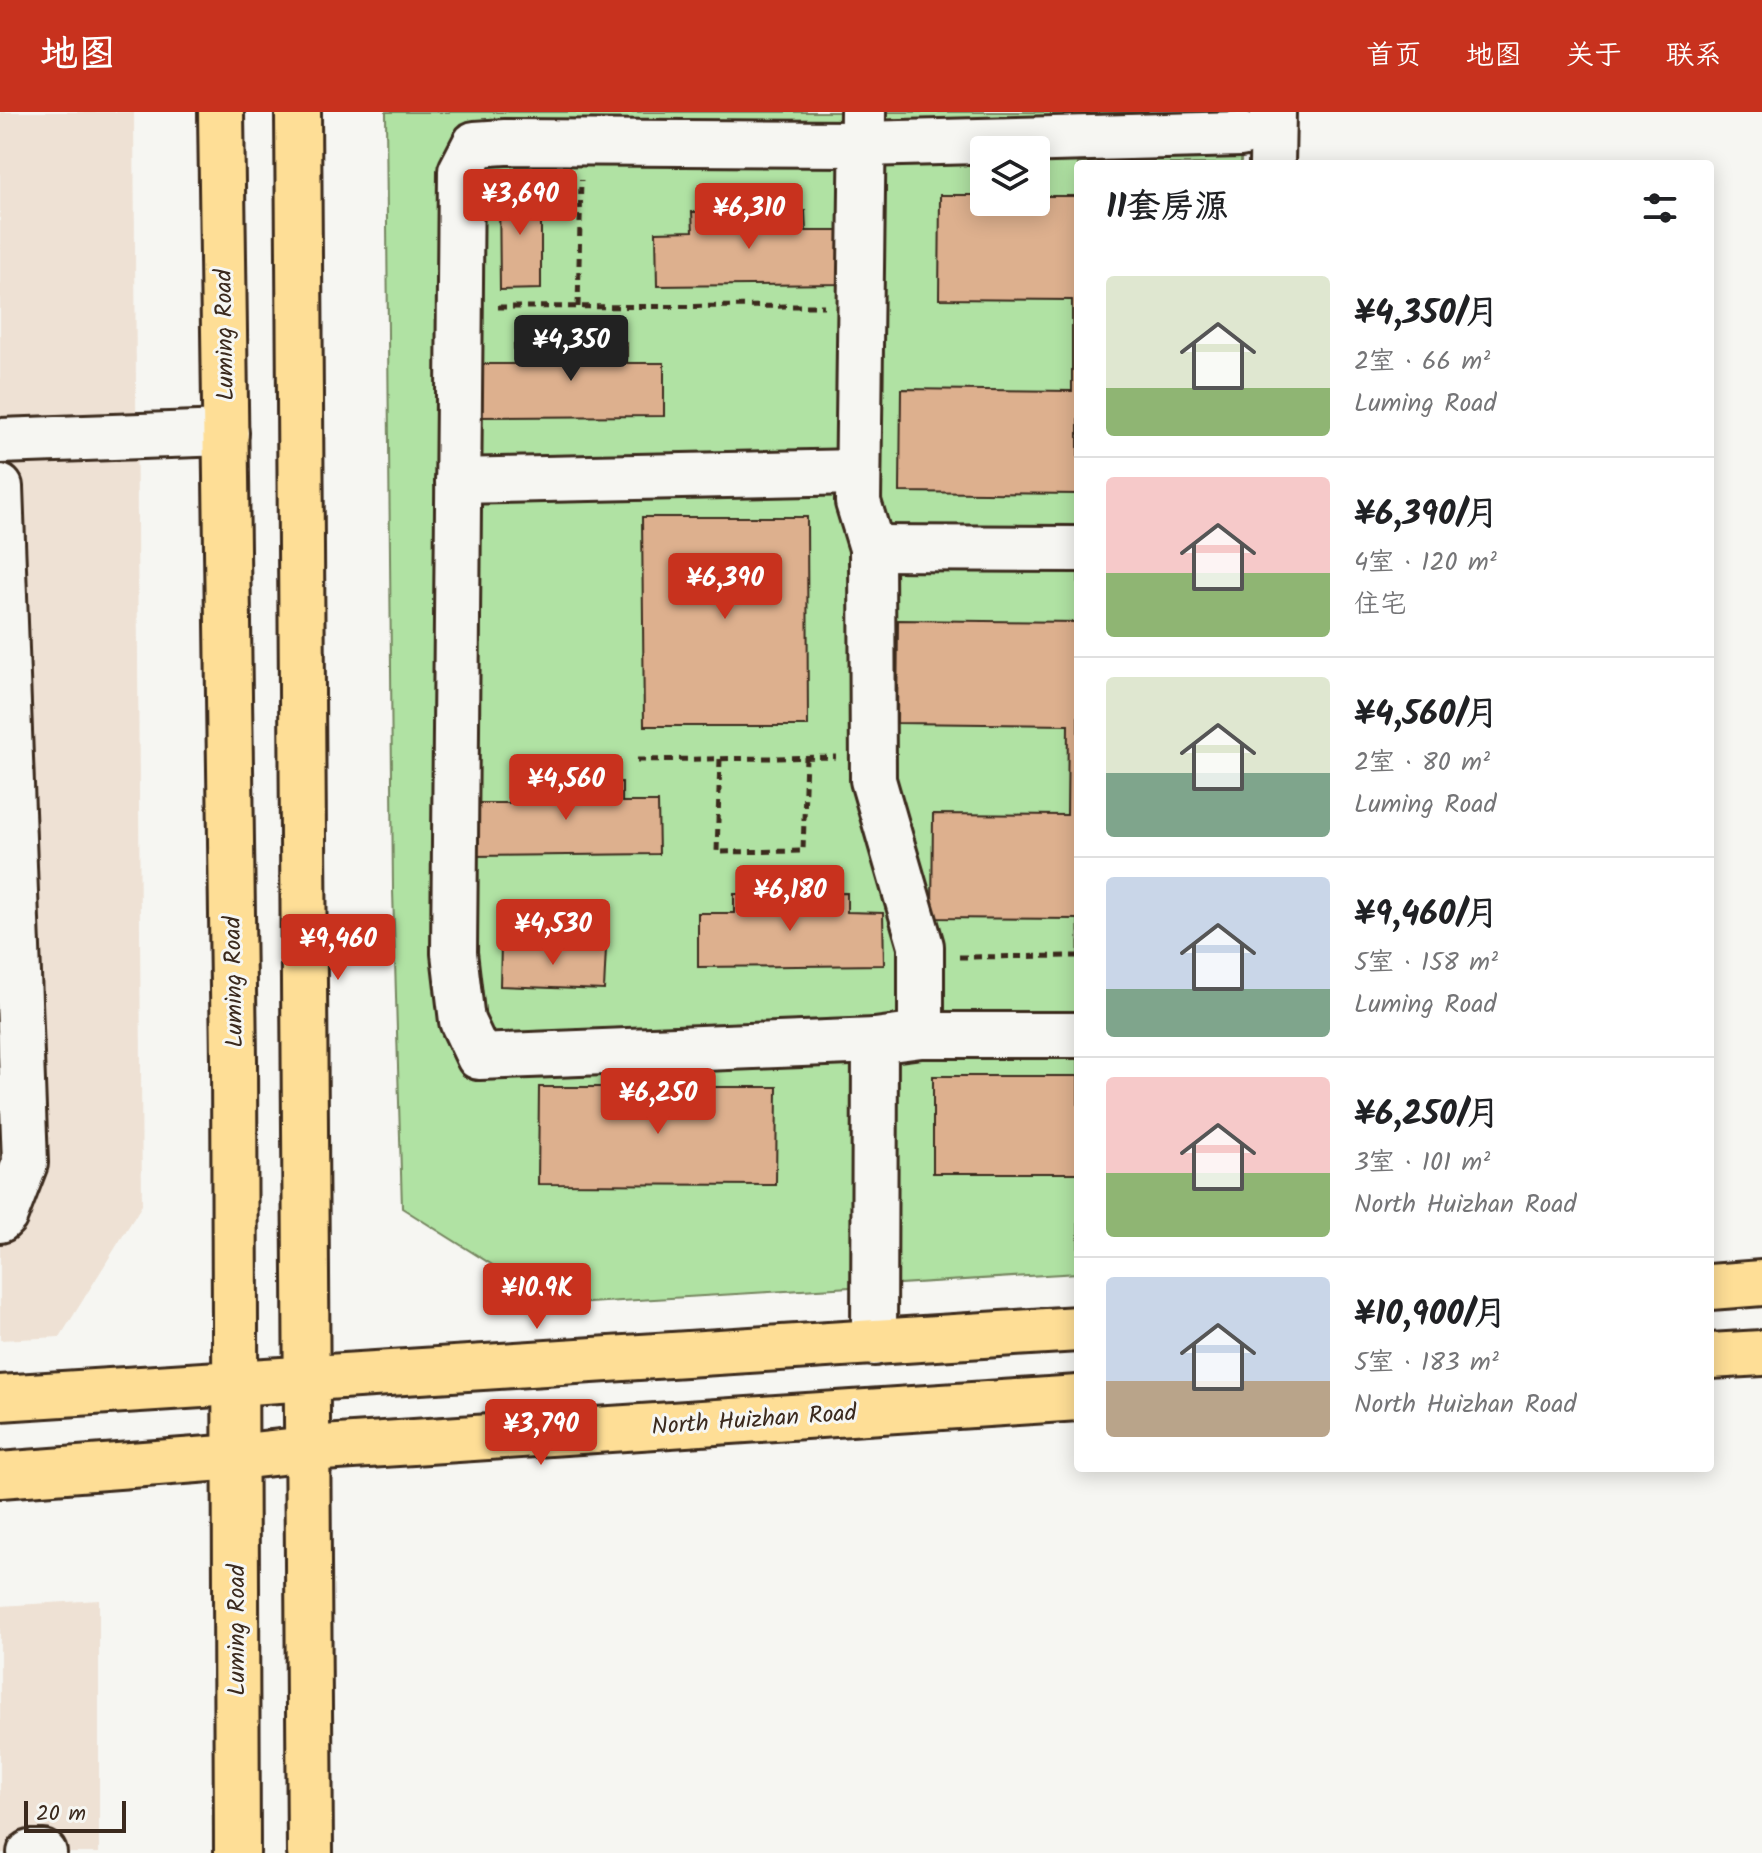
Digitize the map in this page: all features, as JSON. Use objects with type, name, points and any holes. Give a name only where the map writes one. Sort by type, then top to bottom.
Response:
[{"type":"main road","name":"Luming Road","points":[[221,112],[236,1382],[237,1853]]},
{"type":"main road","points":[[298,112],[310,1853]]},
{"type":"main road","points":[[1714,1287],[1762,1283]]},
{"type":"main road","points":[[0,1398],[1074,1329]]},
{"type":"main road","points":[[1714,1356],[1762,1353]]},
{"type":"main road","name":"North Huizhan Road","points":[[0,1475],[308,1449],[1074,1398]]},
{"type":"street","points":[[1074,1035],[921,1035],[875,1041],[479,1057],[462,1021],[454,953],[461,171],[475,144],[863,128],[1257,123],[1271,160]]},
{"type":"street","points":[[863,128],[858,502],[872,548],[873,780],[921,946],[921,1035]]},
{"type":"street","points":[[0,441],[226,433]]},
{"type":"street","points":[[458,481],[858,472]]},
{"type":"street","points":[[0,487],[25,1163],[5,1215],[0,1220]]},
{"type":"street","points":[[872,548],[1074,549]]},
{"type":"street","points":[[874,1343],[875,1041]]},
{"type":"street","points":[[30,1853],[44,1853]]},
{"type":"path","points":[[578,307],[581,142]]},
{"type":"path","points":[[460,308],[861,306]]},
{"type":"path","points":[[637,760],[873,756]]},
{"type":"path","points":[[720,759],[717,852],[803,851],[806,757]]},
{"type":"path","points":[[921,957],[1074,956]]},
{"type":"shaded area","points":[[0,112],[134,112],[142,1205],[60,1337],[0,1340]]},
{"type":"shaded area","points":[[99,1600],[99,1853],[0,1853],[0,1606]]},
{"type":"green space","points":[[386,112],[1242,112],[1241,160],[1074,160],[1074,1273],[556,1305],[402,1208],[393,890]]},
{"type":"building","points":[[541,185],[541,289],[500,290],[499,186]]},
{"type":"building","points":[[940,195],[970,195],[970,216],[1050,216],[1050,196],[1074,196],[1074,494],[900,492],[901,389],[1072,391],[1072,300],[939,299]]},
{"type":"building","points":[[805,211],[806,231],[842,231],[843,284],[657,286],[656,232],[693,231],[692,212]]},
{"type":"building","points":[[627,343],[627,363],[664,363],[664,416],[479,417],[478,364],[515,364],[514,344]]},
{"type":"building","points":[[642,517],[807,517],[808,726],[644,726]]},
{"type":"building","points":[[898,620],[1074,622],[1074,919],[932,918],[933,814],[1067,815],[1068,725],[897,723]]},
{"type":"building","points":[[622,782],[622,802],[658,802],[659,854],[473,856],[473,803],[509,803],[509,783]]},
{"type":"building","points":[[847,893],[847,912],[883,913],[884,965],[698,967],[698,913],[734,913],[734,894]]},
{"type":"building","points":[[501,944],[606,948],[604,990],[500,986]]},
{"type":"building","points":[[933,1076],[1074,1076],[1074,1173],[933,1173]]},
{"type":"building","points":[[539,1087],[777,1087],[776,1185],[538,1184]]}]
